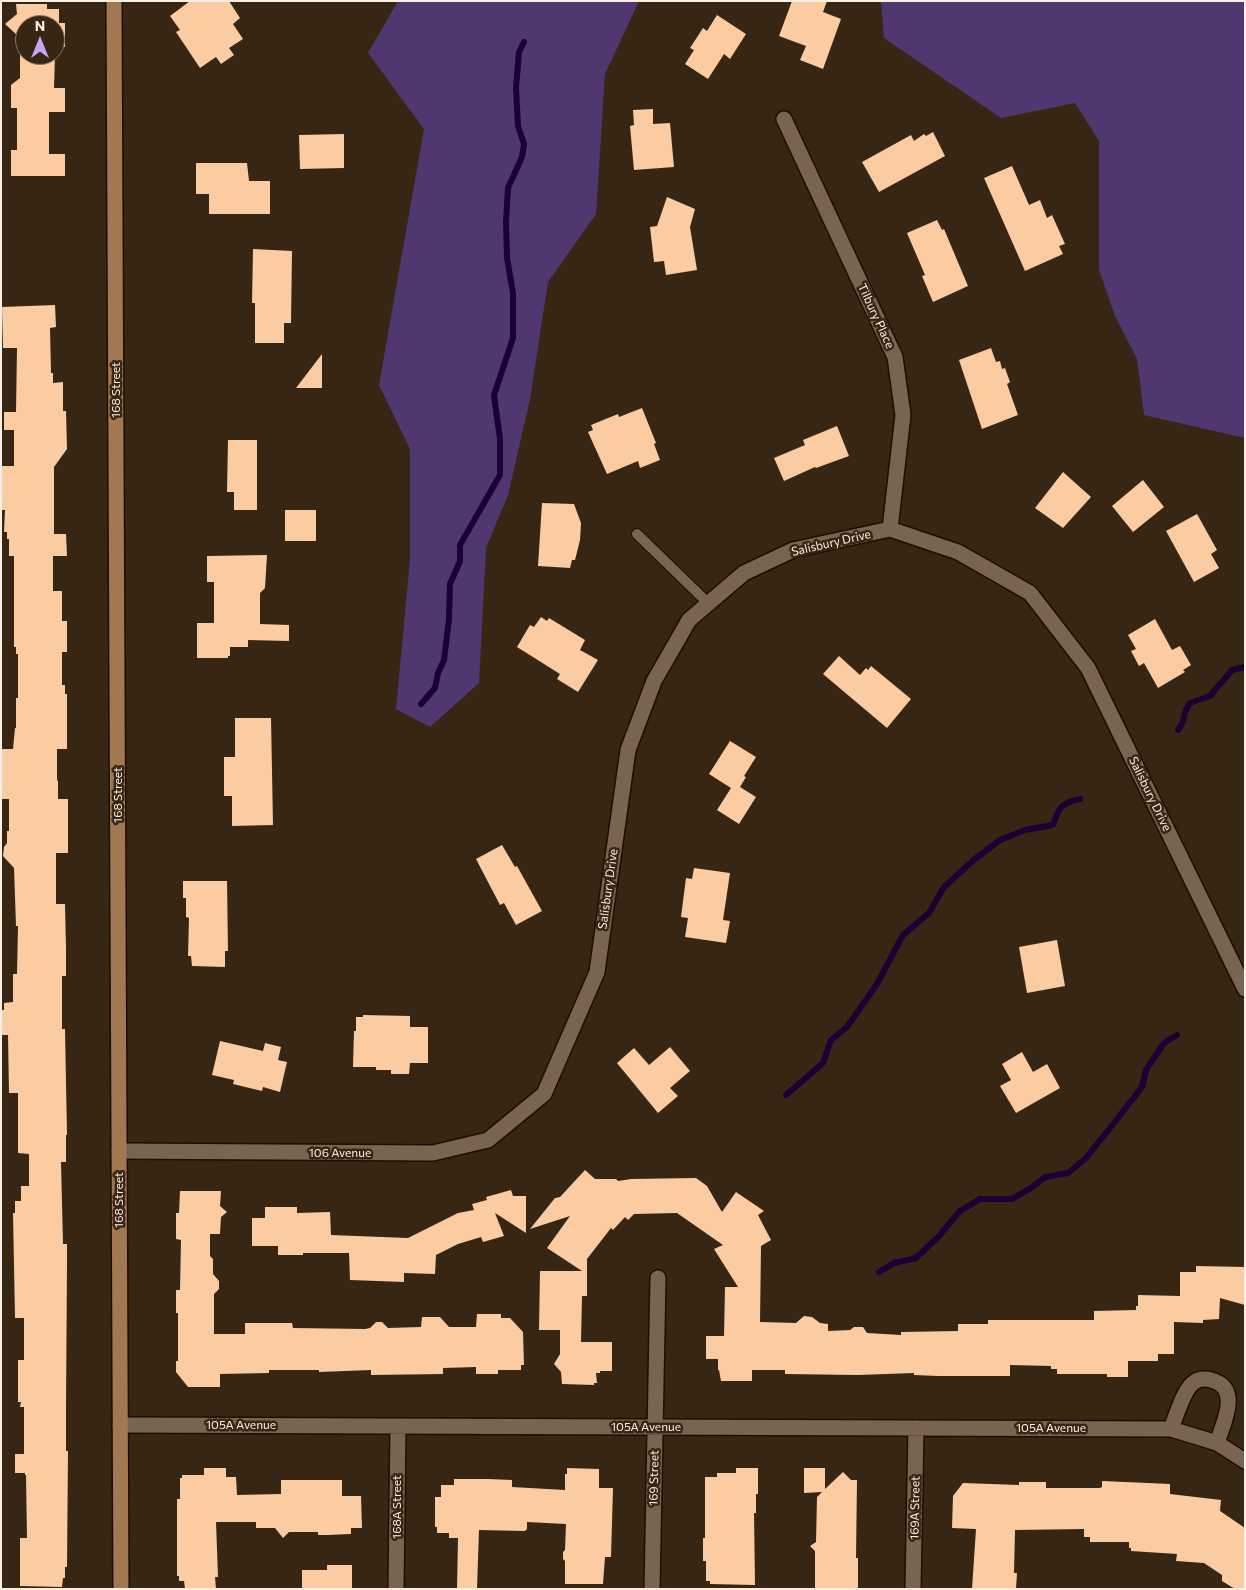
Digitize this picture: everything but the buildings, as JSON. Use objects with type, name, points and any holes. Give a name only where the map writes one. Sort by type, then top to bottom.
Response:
[{"type":"street","name":"168 Street","points":[[114,1],[121,1589]]},
{"type":"street","name":"Tilbury Place","points":[[784,119],[895,356],[903,415],[890,529]]},
{"type":"street","name":"Salisbury Drive","points":[[544,1094],[597,972],[628,750],[654,681],[689,620],[744,574],[793,550],[890,529],[958,552],[1030,593],[1088,668],[1245,989]]},
{"type":"street","name":"106 Avenue","points":[[119,1151],[433,1153],[488,1140],[544,1094]]},
{"type":"street","name":"169 Street","points":[[652,1589],[658,1278]]},
{"type":"street","points":[[1171,1429],[1188,1389],[1193,1383],[1200,1379],[1216,1382],[1223,1386],[1227,1392],[1229,1402],[1217,1443]]},
{"type":"street","name":"105A Avenue","points":[[120,1425],[1171,1429],[1217,1443],[1245,1460]]},
{"type":"street","name":"168A Street","points":[[396,1589],[398,1426]]},
{"type":"street","name":"169A Street","points":[[913,1589],[916,1428]]},
{"type":"lane","points":[[637,534],[709,604]]},
{"type":"shaded area","points":[[398,1],[639,1],[605,74],[596,214],[548,282],[530,399],[508,495],[486,548],[479,683],[430,727],[396,709],[410,560],[410,449],[379,385],[424,129],[368,53]]},
{"type":"shaded area","points":[[881,1],[1245,1],[1245,438],[1144,415],[1137,359],[1115,316],[1099,270],[1099,141],[1075,103],[1001,118],[884,38]]},
{"type":"waterway","points":[[421,704],[435,688],[438,673],[444,660],[449,619],[450,584],[460,561],[460,545],[500,475],[500,439],[494,395],[513,338],[513,293],[507,258],[506,222],[508,188],[522,157],[524,144],[518,126],[516,88],[519,52],[524,42]]},
{"type":"waterway","points":[[1178,730],[1190,703],[1210,696],[1232,670],[1245,667]]},
{"type":"waterway","points":[[786,1095],[823,1063],[831,1040],[847,1027],[877,984],[903,935],[929,913],[944,887],[975,859],[1000,840],[1025,830],[1053,825],[1057,814],[1065,804],[1080,799]]},
{"type":"waterway","points":[[879,1272],[894,1263],[916,1258],[939,1236],[960,1211],[980,1199],[1012,1199],[1045,1177],[1068,1173],[1086,1158],[1142,1087],[1146,1070],[1164,1043],[1177,1035]]}]
